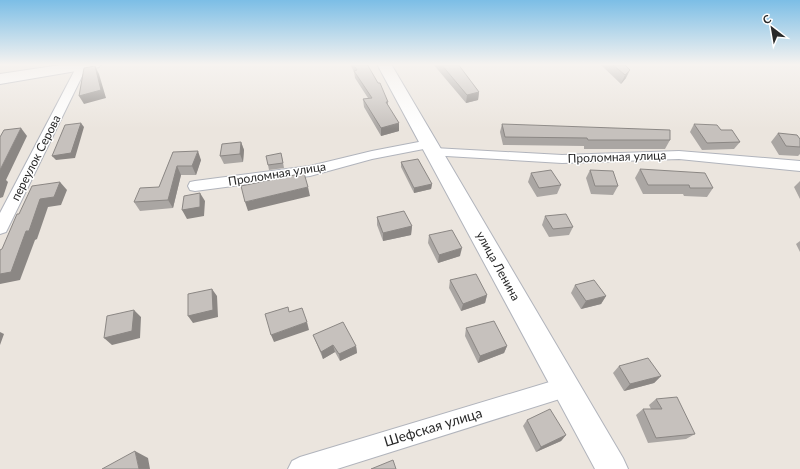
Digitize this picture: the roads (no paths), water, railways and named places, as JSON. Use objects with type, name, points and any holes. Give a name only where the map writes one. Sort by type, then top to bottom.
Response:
[{"type":"street","name":"переулок Серова","points":[[0,228],[77,86]]},
{"type":"street","name":"улица Ленина","points":[[397,86],[612,469]]},
{"type":"street","name":"Проломная улица","points":[[195,186],[310,171],[372,155],[432,148],[562,159],[679,155],[800,166]]},
{"type":"street","name":"Шефская улица","points":[[309,467],[566,387]]}]
